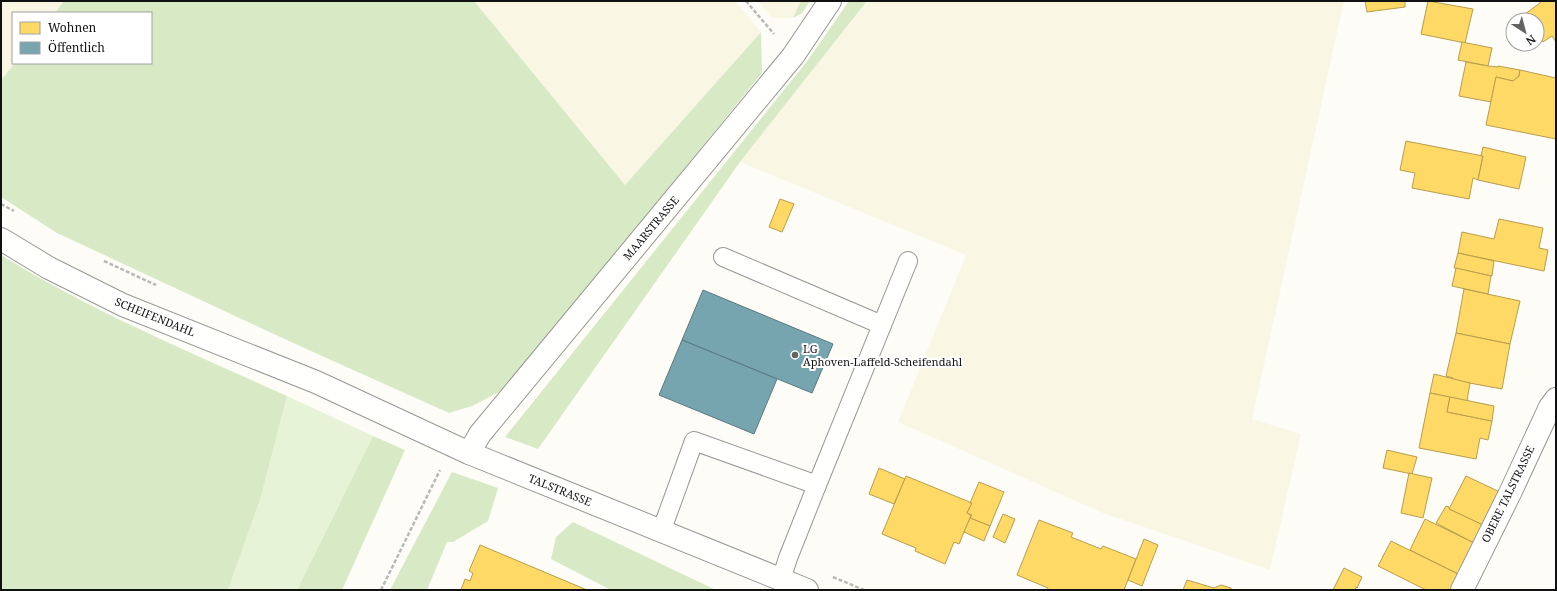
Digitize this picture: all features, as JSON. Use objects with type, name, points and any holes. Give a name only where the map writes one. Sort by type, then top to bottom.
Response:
[{"type":"street","name":"MAARSTRASSE","points":[[461,449],[480,434],[793,56],[830,1]]},
{"type":"street","name":"SCHEIFENDAHL","points":[[1,239],[49,268],[123,305],[316,382]]},
{"type":"street","name":"TALSTRASSE","points":[[316,382],[461,449],[661,532],[807,590]]},
{"type":"street","name":"OBERE TALSTRASSE","points":[[1462,590],[1511,491],[1550,406],[1556,399]]},
{"type":"lane","points":[[723,257],[882,325]]},
{"type":"lane","points":[[781,580],[788,558],[817,485],[908,261]]},
{"type":"lane","points":[[661,532],[694,441],[817,485]]},
{"type":"path","points":[[746,1],[793,56]]},
{"type":"path","points":[[381,590],[461,449]]},
{"type":"shaded area","points":[[1,1],[64,1],[56,12],[12,12],[12,64],[14,64],[1,80]]},
{"type":"shaded area","points":[[474,1],[735,1],[761,32],[625,185]]},
{"type":"shaded area","points":[[758,1],[801,1],[793,18],[772,18]]},
{"type":"shaded area","points":[[867,1],[1344,1],[1252,419],[1301,434],[1270,570],[1103,513],[898,422],[966,255],[740,162]]},
{"type":"green space","points":[[64,1],[474,1],[625,185],[761,32],[762,73],[505,389],[472,406],[449,413],[291,342],[57,233],[1,197],[1,80],[14,64],[152,64],[152,12],[56,12]]},
{"type":"green space","points":[[801,1],[810,1],[802,13],[793,18]]},
{"type":"green space","points":[[849,1],[867,1],[740,162],[538,449],[505,437],[808,60]]},
{"type":"green space","points":[[1,255],[105,313],[287,396],[261,497],[228,590],[1,590]]},
{"type":"green space","points":[[287,396],[373,436],[297,590],[228,590],[261,497]]},
{"type":"green space","points":[[373,436],[405,450],[342,590],[297,590]]},
{"type":"green space","points":[[452,472],[498,488],[488,521],[453,542],[447,542],[427,590],[390,590]]},
{"type":"green space","points":[[573,522],[716,590],[611,590],[551,559],[556,537]]},
{"type":"building: Wohnen","points":[[1365,1],[1405,1],[1405,7],[1367,12]]},
{"type":"building: Wohnen","points":[[1428,1],[1473,9],[1465,43],[1421,34]]},
{"type":"building: Wohnen","points":[[1541,1],[1556,1],[1556,42],[1552,36],[1545,41],[1545,12],[1528,12]]},
{"type":"building: Wohnen","points":[[1462,42],[1492,48],[1488,66],[1458,60]]},
{"type":"building: Wohnen","points":[[1466,62],[1520,70],[1519,76],[1513,81],[1496,77],[1491,102],[1459,96]]},
{"type":"building: Wohnen","points":[[1520,70],[1556,78],[1556,139],[1486,125],[1496,77],[1513,81],[1519,76]]},
{"type":"building: Wohnen","points":[[1406,141],[1483,156],[1478,180],[1473,178],[1469,199],[1412,188],[1415,173],[1400,170]]},
{"type":"building: Wohnen","points":[[1483,147],[1526,157],[1519,189],[1478,180],[1483,156],[1481,156]]},
{"type":"building: Wohnen","points":[[780,199],[794,204],[782,232],[769,227]]},
{"type":"building: Wohnen","points":[[1499,219],[1543,228],[1539,248],[1548,250],[1544,271],[1458,253],[1462,232],[1494,239]]},
{"type":"building: Wohnen","points":[[1458,253],[1494,261],[1492,276],[1454,268]]},
{"type":"building: Wohnen","points":[[1456,268],[1491,276],[1488,294],[1452,286]]},
{"type":"building: Wohnen","points":[[1464,289],[1520,301],[1510,344],[1456,333]]},
{"type":"building: Wohnen","points":[[1456,333],[1510,344],[1502,389],[1453,380],[1453,378],[1446,376]]},
{"type":"building: Wohnen","points":[[1434,374],[1470,383],[1467,401],[1430,393]]},
{"type":"building: Wohnen","points":[[1430,393],[1450,397],[1447,412],[1492,421],[1488,440],[1480,438],[1476,459],[1419,448]]},
{"type":"building: Wohnen","points":[[1450,397],[1494,406],[1492,421],[1447,412]]},
{"type":"building: Wohnen","points":[[1387,450],[1417,457],[1412,474],[1383,468]]},
{"type":"building: Wohnen","points":[[879,468],[905,479],[894,504],[869,494]]},
{"type":"building: Wohnen","points":[[1409,473],[1432,478],[1423,518],[1401,513]]},
{"type":"building: Wohnen","points":[[906,476],[972,503],[967,513],[971,515],[959,544],[954,542],[945,564],[915,551],[916,548],[882,534]]},
{"type":"building: Wohnen","points":[[1466,476],[1502,493],[1485,526],[1449,509]]},
{"type":"building: Wohnen","points":[[979,482],[1004,492],[990,526],[970,518],[972,515],[967,513]]},
{"type":"building: Wohnen","points":[[1446,506],[1449,507],[1449,509],[1485,526],[1476,544],[1436,523]]},
{"type":"building: Wohnen","points":[[1003,514],[1015,519],[1005,543],[993,537]]},
{"type":"building: Wohnen","points":[[970,518],[990,526],[984,541],[964,532]]},
{"type":"building: Wohnen","points":[[1425,519],[1476,544],[1460,575],[1410,550]]},
{"type":"building: Wohnen","points":[[1039,520],[1073,533],[1071,537],[1101,549],[1103,546],[1136,559],[1124,590],[1047,590],[1048,588],[1017,575]]},
{"type":"building: Wohnen","points":[[1144,539],[1158,545],[1142,586],[1128,580]]},
{"type":"building: Wohnen","points":[[1391,541],[1460,575],[1453,590],[1426,590],[1378,566]]},
{"type":"building: Wohnen","points":[[480,545],[587,590],[461,590],[465,579],[470,581],[473,573],[469,571]]},
{"type":"building: Wohnen","points":[[1344,568],[1362,577],[1357,588],[1356,587],[1355,590],[1333,590]]},
{"type":"building: Wohnen","points":[[1187,580],[1214,588],[1221,585],[1231,588],[1232,590],[1183,590]]},
{"type":"building: Öffentlich","points":[[703,290],[833,344],[812,393],[682,340]]},
{"type":"building: Öffentlich","points":[[682,340],[777,379],[754,434],[659,395]]},
{"type":"place","name":"LG Aphoven-Laffeld-Scheifendahl","points":[[795,355]]}]
